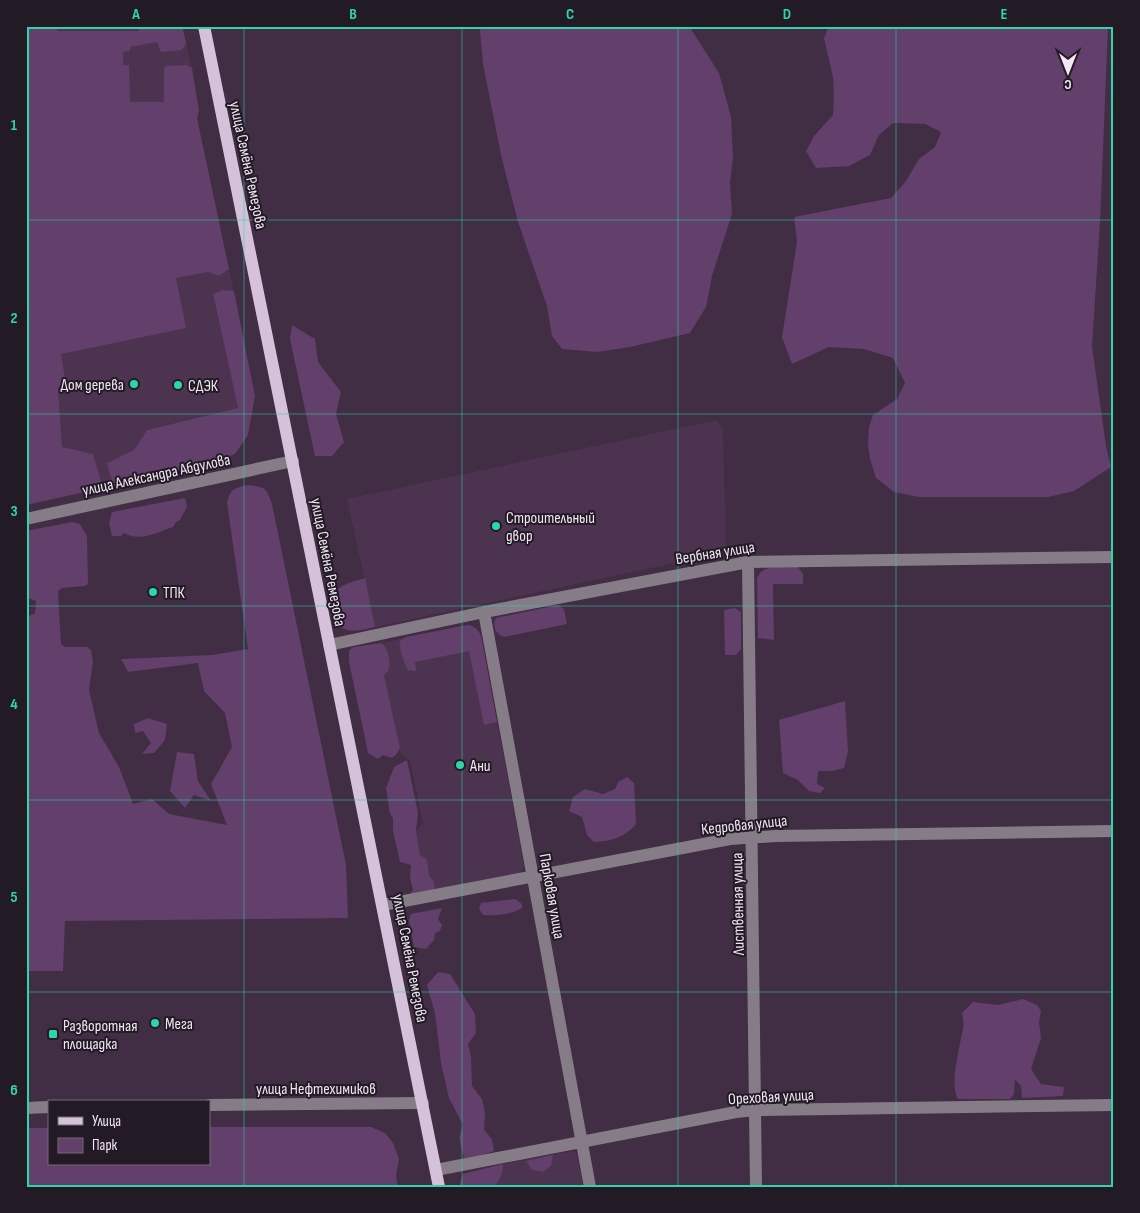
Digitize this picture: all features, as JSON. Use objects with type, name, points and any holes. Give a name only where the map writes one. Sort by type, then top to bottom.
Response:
[{"type":"main road","name":"улица Семёна Ремезова","points":[[204,26],[424,1103],[439,1187]]},
{"type":"street","name":"улица Александра Абдулова","points":[[26,519],[293,461]]},
{"type":"street","name":"Вербная улица","points":[[329,645],[484,612],[748,562],[1114,557]]},
{"type":"street","name":"Лиственная улица","points":[[748,562],[756,1187]]},
{"type":"street","name":"Парковая улица","points":[[484,612],[590,1187]]},
{"type":"street","name":"Кедровая улица","points":[[383,905],[730,839],[1114,830]]},
{"type":"street","name":"улица Нефтехимиков","points":[[210,1105],[424,1103]]},
{"type":"street","name":"Ореховая улица","points":[[436,1170],[736,1112],[756,1110],[1114,1105]]},
{"type":"street","points":[[26,1108],[48,1107]]},
{"type":"shaded area","points":[[51,26],[182,26],[192,68],[186,65],[165,66],[165,102],[58,102]]},
{"type":"shaded area","points":[[229,269],[234,291],[222,290],[213,295],[238,408],[147,430],[134,450],[107,463],[113,486],[103,488],[93,454],[62,447],[58,388],[65,385],[51,300],[208,272],[219,276]]},
{"type":"shaded area","points":[[717,420],[723,429],[726,552],[375,627],[347,499]]},
{"type":"shaded area","points":[[472,625],[479,631],[481,636],[524,866],[523,870],[518,874],[435,891],[434,882],[429,875],[427,859],[420,855],[416,831],[423,824],[410,760],[401,755],[384,675],[385,645],[382,643]]},
{"type":"shaded area","points":[[573,1151],[577,1155],[583,1187],[460,1187],[463,1174],[503,1164]]},
{"type":"green space","points":[[26,26],[57,26],[57,31],[139,31],[139,26],[182,26],[186,43],[182,50],[161,52],[157,42],[130,47],[130,51],[123,52],[123,65],[129,65],[130,102],[164,102],[165,66],[186,65],[192,68],[199,111],[197,118],[229,269],[219,276],[208,272],[176,278],[186,328],[61,354],[66,385],[58,388],[62,447],[93,454],[103,488],[26,505]]},
{"type":"green space","points":[[481,26],[689,26],[719,73],[731,117],[733,158],[730,183],[732,214],[712,276],[706,307],[690,333],[630,347],[598,352],[562,349],[552,336],[547,306],[518,222],[501,155],[483,64]]},
{"type":"green space","points":[[829,26],[1108,26],[1100,223],[1092,346],[1106,446],[1111,467],[1074,491],[1048,497],[919,497],[894,492],[876,478],[868,444],[869,427],[873,415],[897,399],[905,383],[893,358],[864,349],[829,347],[792,364],[782,337],[797,242],[794,217],[891,198],[906,181],[919,159],[935,147],[941,132],[925,124],[893,123],[879,135],[870,155],[849,166],[816,168],[806,151],[814,136],[833,115],[833,77],[824,38]]},
{"type":"green space","points":[[223,290],[234,291],[255,396],[248,435],[235,454],[219,461],[113,486],[107,463],[134,450],[147,430],[238,408],[213,294]]},
{"type":"green space","points":[[292,325],[315,339],[318,362],[341,392],[336,414],[344,442],[332,456],[315,456],[290,339]]},
{"type":"green space","points":[[248,485],[267,491],[272,504],[346,865],[348,918],[65,921],[63,971],[26,971],[26,618],[35,613],[36,601],[26,597],[26,531],[72,522],[80,524],[87,536],[88,584],[85,586],[62,588],[58,591],[61,644],[65,647],[87,647],[91,650],[93,662],[89,690],[99,733],[119,767],[133,804],[152,799],[169,814],[227,825],[211,784],[232,747],[225,713],[204,691],[198,663],[128,672],[121,659],[212,655],[248,649],[227,503],[234,489]]},
{"type":"green space","points":[[185,498],[187,507],[180,520],[173,527],[142,537],[130,536],[124,533],[121,536],[112,536],[109,523],[112,512]]},
{"type":"green space","points":[[798,567],[803,574],[803,584],[773,584],[774,640],[758,638],[757,579],[759,574],[768,568]]},
{"type":"green space","points":[[365,578],[375,627],[356,631],[347,630],[339,626],[334,599],[336,593],[344,585]]},
{"type":"green space","points":[[558,605],[564,609],[567,624],[504,637],[495,629],[496,618]]},
{"type":"green space","points":[[735,608],[741,612],[741,649],[736,655],[725,655],[724,610]]},
{"type":"green space","points":[[467,625],[476,628],[481,636],[497,722],[484,725],[469,651],[415,662],[416,671],[408,670],[402,656],[400,641],[406,637]]},
{"type":"green space","points":[[382,643],[387,650],[390,664],[384,675],[400,748],[392,758],[383,755],[378,759],[368,753],[349,662],[349,651],[353,647]]},
{"type":"green space","points":[[845,701],[848,752],[844,768],[832,771],[818,771],[817,784],[825,788],[820,793],[809,791],[798,780],[783,773],[779,720]]},
{"type":"green space","points":[[148,718],[167,724],[165,740],[154,753],[142,754],[151,743],[143,731],[135,733],[134,724]]},
{"type":"green space","points":[[177,752],[194,754],[198,781],[211,801],[194,795],[185,808],[170,791]]},
{"type":"green space","points":[[407,760],[418,813],[416,831],[420,855],[427,859],[429,875],[434,882],[435,891],[408,896],[413,890],[410,878],[411,865],[400,862],[386,788],[394,767]]},
{"type":"green space","points":[[627,777],[634,783],[636,824],[627,833],[617,838],[594,842],[587,835],[582,817],[569,811],[573,797],[585,789],[603,794],[615,789],[618,782]]},
{"type":"green space","points":[[515,899],[522,904],[522,908],[508,914],[483,915],[479,909],[481,903]]},
{"type":"green space","points":[[442,908],[438,919],[442,925],[440,931],[435,933],[434,940],[426,949],[414,947],[409,920],[411,914]]},
{"type":"green space","points":[[438,972],[450,974],[475,1014],[476,1033],[468,1044],[471,1057],[472,1086],[482,1099],[485,1113],[484,1130],[492,1139],[494,1151],[479,1156],[464,1158],[459,1138],[463,1125],[449,1098],[441,1063],[435,1013],[427,985]]},
{"type":"green space","points":[[1023,999],[1037,1005],[1041,1011],[1039,1022],[1041,1038],[1031,1069],[1041,1084],[1064,1087],[1063,1096],[1022,1098],[1021,1086],[1015,1079],[1014,1094],[1010,1099],[958,1099],[955,1075],[963,1027],[962,1013],[973,1002],[998,1005]]},
{"type":"green space","points":[[210,1127],[371,1127],[385,1133],[393,1143],[399,1159],[396,1176],[398,1187],[26,1187],[26,1128],[48,1128],[48,1166],[210,1166]]},
{"type":"green space","points":[[553,1155],[551,1166],[543,1172],[532,1170],[526,1161]]},
{"type":"green space","points":[[503,1164],[501,1176],[494,1187],[460,1187],[463,1174]]},
{"type":"place","name":"Дом дерева","points":[[134,384]]},
{"type":"place","name":"СДЭК","points":[[178,385]]},
{"type":"place","name":"Строительный двор","points":[[496,526]]},
{"type":"place","name":"ТПК","points":[[153,592]]},
{"type":"place","name":"Ани","points":[[460,765]]},
{"type":"place","name":"Мега","points":[[155,1023]]},
{"type":"place","name":"Разворотная площадка","points":[[53,1034]]}]
